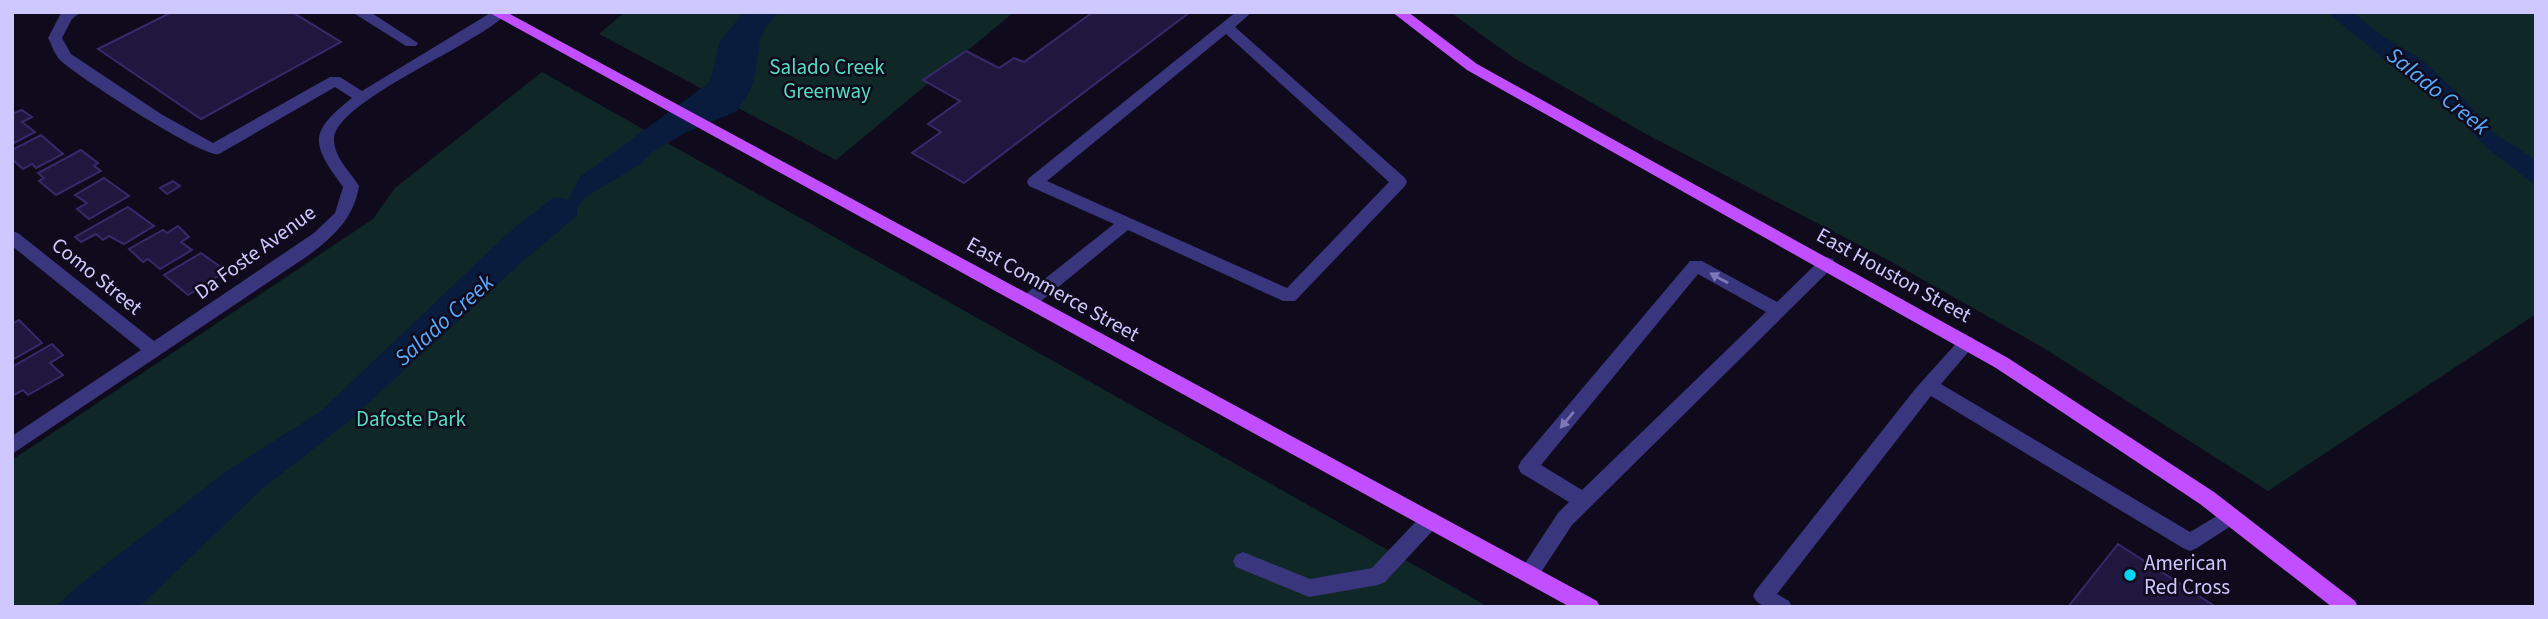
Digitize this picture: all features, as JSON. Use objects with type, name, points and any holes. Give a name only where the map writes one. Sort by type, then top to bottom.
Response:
[{"type":"main road","name":"East Houston Street","points":[[1399,12],[1472,67],[1967,343],[2104,429],[2230,516],[2348,607]]},
{"type":"main road","name":"East Commerce Street","points":[[497,13],[1590,607]]},
{"type":"street","points":[[74,12],[66,16],[55,38],[65,57],[156,118],[213,150],[335,80],[363,98]]},
{"type":"street","points":[[359,12],[411,43]]},
{"type":"street","points":[[1227,27],[1399,182],[1289,296],[1035,182],[1245,12]]},
{"type":"street","name":"Da Foste Avenue","points":[[12,446],[303,251],[341,216],[350,203],[351,186],[328,155],[326,137],[334,120],[363,98],[497,13]]},
{"type":"street","points":[[1028,301],[1125,223]]},
{"type":"street","name":"Como Street","points":[[12,237],[154,351]]},
{"type":"street","points":[[1529,574],[1565,519],[1827,263]]},
{"type":"street","points":[[1584,501],[1528,467],[1696,265],[1779,311]]},
{"type":"street","points":[[1782,607],[1763,596],[1929,386],[1967,343]]},
{"type":"street","points":[[1929,386],[2190,542],[2230,516]]},
{"type":"street","points":[[1243,561],[1309,588],[1378,576],[1430,520]]},
{"type":"green space","name":"Salado Creek Greenway","points":[[625,12],[1014,12],[836,160],[599,34]]},
{"type":"green space","points":[[1450,12],[2536,12],[2536,314],[2268,491],[2042,347],[1888,260],[1646,134],[1514,58]]},
{"type":"green space","name":"Dafoste Park","points":[[542,72],[1485,605],[12,607],[12,460],[373,219],[395,188]]},
{"type":"water","name":"Salado Creek","points":[[744,12],[780,12],[766,26],[760,41],[755,76],[749,93],[737,111],[685,133],[584,198],[577,208],[577,216],[524,260],[348,422],[262,489],[139,607],[55,607],[78,586],[227,471],[321,411],[507,234],[554,197],[568,200],[580,177],[710,82],[720,41]]},
{"type":"water","name":"Salado Creek","points":[[2327,12],[2353,12],[2382,36],[2421,59],[2465,100],[2494,133],[2536,160],[2536,186],[2486,147],[2447,106],[2412,82]]},
{"type":"building","points":[[172,12],[292,12],[341,42],[201,119],[98,49]]},
{"type":"building","points":[[1093,12],[1190,12],[964,183],[912,153],[941,132],[928,124],[960,101],[923,80],[966,51],[999,68],[1014,58],[1024,62]]},
{"type":"building","points":[[22,110],[32,117],[22,122],[35,132],[12,144],[12,114]]},
{"type":"building","points":[[41,135],[63,154],[36,168],[32,164],[23,169],[12,159],[12,150]]},
{"type":"building","points":[[81,150],[98,163],[94,166],[101,171],[56,195],[39,181],[44,178],[38,173]]},
{"type":"building","points":[[104,178],[129,196],[89,219],[77,209],[87,203],[75,195]]},
{"type":"building","points":[[173,181],[180,186],[167,194],[160,188]]},
{"type":"building","points":[[128,207],[154,226],[124,244],[109,236],[103,240],[96,234],[81,242],[75,237]]},
{"type":"building","points":[[178,226],[189,237],[181,242],[192,250],[160,269],[148,259],[143,262],[129,249],[163,230],[167,233]]},
{"type":"building","points":[[201,253],[226,271],[188,295],[164,275]]},
{"type":"building","points":[[19,320],[42,343],[12,360],[12,324]]},
{"type":"building","points":[[52,344],[63,355],[50,363],[63,375],[28,395],[23,390],[12,396],[12,367]]},
{"type":"building","name":"American Red Cross","points":[[2118,544],[2216,607],[2068,607]]},
{"type":"place","name":"American Red Cross","points":[[2130,575]]}]
